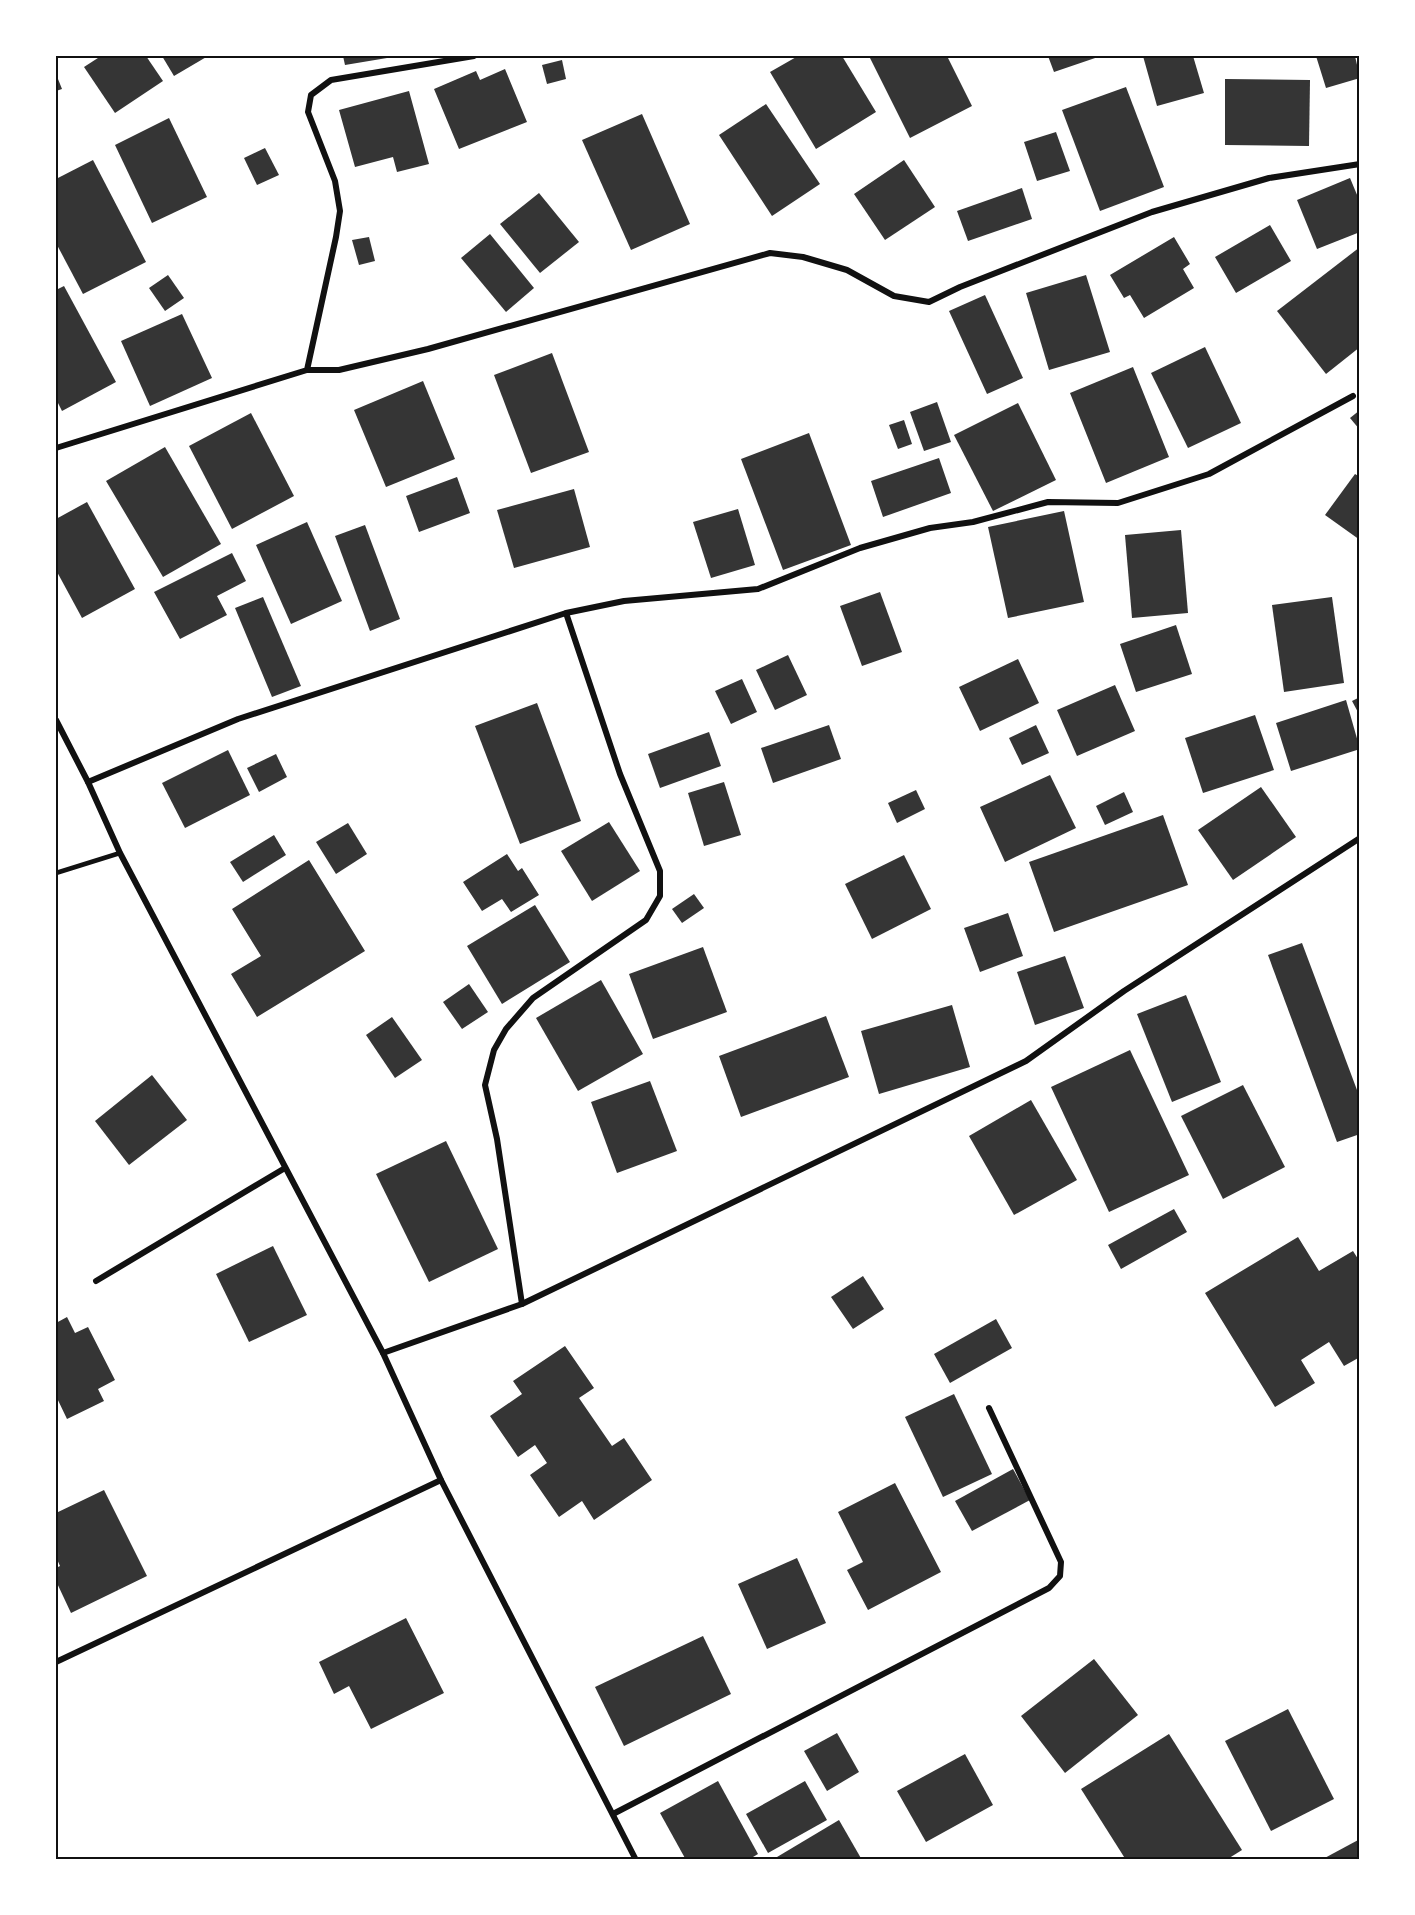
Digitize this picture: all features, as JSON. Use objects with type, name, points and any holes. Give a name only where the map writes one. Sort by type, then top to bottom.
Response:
[{"type":"street","points":[[307,370],[336,237],[339,211],[335,181],[308,112],[311,95],[331,80],[474,56]]},
{"type":"street","points":[[56,448],[307,370],[339,370],[428,349],[770,253],[803,257],[847,270],[894,296],[928,302],[960,287],[1152,212],[1269,178],[1359,165]]},
{"type":"street","points":[[88,782],[238,719],[566,613],[624,601],[758,589],[860,548],[930,528],[973,522],[1048,502],[1118,503],[1209,474],[1353,396]]},
{"type":"street","points":[[522,1304],[497,1138],[485,1085],[494,1050],[506,1029],[533,998],[646,920],[660,896],[660,871],[620,774],[566,613]]},
{"type":"street","points":[[56,720],[88,782],[120,854],[383,1353],[441,1480],[636,1860]]},
{"type":"street","points":[[383,1353],[522,1304],[1026,1061],[1124,991],[1359,838]]},
{"type":"street","points":[[96,1281],[285,1168]]},
{"type":"street","points":[[613,1814],[1049,1588],[1060,1576],[1061,1562],[989,1408]]},
{"type":"street","points":[[56,1662],[441,1480]]},
{"type":"lane","points":[[56,873],[120,854]]},
{"type":"building","points":[[101,56],[146,56],[163,81],[115,113],[84,67]]},
{"type":"building","points":[[162,56],[208,56],[174,76]]},
{"type":"building","points":[[343,56],[393,56],[393,57],[345,65]]},
{"type":"building","points":[[798,56],[842,56],[876,112],[816,149],[770,72]]},
{"type":"building","points":[[869,56],[947,56],[972,106],[910,138]]},
{"type":"building","points":[[1048,56],[1101,56],[1054,72]]},
{"type":"building","points":[[1143,56],[1193,56],[1204,93],[1157,106]]},
{"type":"building","points":[[1316,56],[1355,56],[1360,78],[1326,88]]},
{"type":"building","points":[[562,60],[566,79],[547,84],[542,65]]},
{"type":"building","points":[[505,69],[527,122],[459,149],[434,89],[476,71],[480,80]]},
{"type":"building","points":[[56,74],[62,89],[56,91]]},
{"type":"building","points":[[1225,79],[1310,80],[1309,146],[1225,145]]},
{"type":"building","points":[[1126,87],[1164,187],[1100,211],[1062,110]]},
{"type":"building","points":[[409,91],[429,164],[397,172],[393,157],[355,167],[339,110]]},
{"type":"building","points":[[766,104],[820,184],[772,216],[719,135]]},
{"type":"building","points":[[642,114],[690,224],[631,250],[582,140]]},
{"type":"building","points":[[169,118],[207,197],[152,223],[115,145]]},
{"type":"building","points":[[1056,132],[1070,171],[1037,181],[1024,142]]},
{"type":"building","points":[[265,148],[279,175],[257,185],[244,158]]},
{"type":"building","points":[[93,160],[146,262],[83,294],[56,243],[56,179]]},
{"type":"building","points":[[904,160],[935,207],[885,240],[854,194]]},
{"type":"building","points":[[1350,178],[1360,202],[1360,232],[1317,249],[1297,200]]},
{"type":"building","points":[[1022,188],[1032,219],[968,241],[957,211]]},
{"type":"building","points":[[539,193],[579,242],[540,273],[500,224]]},
{"type":"building","points":[[1270,225],[1291,261],[1236,293],[1215,257]]},
{"type":"building","points":[[490,234],[534,288],[506,312],[461,258]]},
{"type":"building","points":[[369,237],[375,261],[359,265],[352,240]]},
{"type":"building","points":[[1174,237],[1190,264],[1183,269],[1194,288],[1144,318],[1130,295],[1124,298],[1110,275]]},
{"type":"building","points":[[1360,247],[1360,347],[1326,374],[1277,311]]},
{"type":"building","points":[[168,275],[184,298],[165,311],[149,288]]},
{"type":"building","points":[[1086,275],[1110,352],[1049,370],[1026,293]]},
{"type":"building","points":[[64,286],[116,382],[62,411],[56,399],[56,290]]},
{"type":"building","points":[[985,295],[1023,378],[987,394],[949,311]]},
{"type":"building","points":[[182,314],[212,378],[150,406],[121,341]]},
{"type":"building","points":[[1205,347],[1241,423],[1188,448],[1151,373]]},
{"type":"building","points":[[552,353],[589,452],[531,473],[494,375]]},
{"type":"building","points":[[1133,367],[1169,457],[1106,483],[1070,393]]},
{"type":"building","points":[[423,381],[455,459],[386,487],[354,410]]},
{"type":"building","points":[[937,402],[951,442],[924,451],[910,412]]},
{"type":"building","points":[[1018,403],[1056,480],[993,511],[954,435]]},
{"type":"building","points":[[1360,410],[1360,430],[1350,418]]},
{"type":"building","points":[[251,413],[294,496],[232,529],[189,446]]},
{"type":"building","points":[[904,420],[912,444],[898,449],[889,425]]},
{"type":"building","points":[[809,433],[851,545],[783,570],[741,459]]},
{"type":"building","points":[[165,447],[221,544],[163,577],[106,481]]},
{"type":"building","points":[[939,458],[951,493],[883,517],[871,481]]},
{"type":"building","points":[[1355,474],[1360,477],[1360,540],[1325,515]]},
{"type":"building","points":[[457,477],[470,513],[419,532],[406,496]]},
{"type":"building","points":[[574,489],[590,547],[514,568],[497,510]]},
{"type":"building","points":[[87,502],[135,589],[82,618],[56,570],[56,519]]},
{"type":"building","points":[[738,509],[755,565],[711,578],[693,522]]},
{"type":"building","points":[[1064,511],[1084,602],[1008,618],[988,527]]},
{"type":"building","points":[[307,522],[342,601],[291,624],[256,545]]},
{"type":"building","points":[[365,525],[400,619],[370,631],[335,536]]},
{"type":"building","points":[[1181,530],[1188,613],[1132,618],[1125,535]]},
{"type":"building","points":[[232,553],[246,581],[217,596],[227,615],[180,639],[154,592]]},
{"type":"building","points":[[880,592],[902,652],[862,666],[840,606]]},
{"type":"building","points":[[263,597],[301,686],[272,697],[235,608]]},
{"type":"building","points":[[1332,597],[1344,683],[1284,692],[1272,605]]},
{"type":"building","points":[[1176,625],[1192,674],[1136,692],[1120,644]]},
{"type":"building","points":[[788,655],[807,695],[775,710],[756,670]]},
{"type":"building","points":[[1018,659],[1039,703],[980,731],[959,687]]},
{"type":"building","points":[[742,679],[757,712],[731,724],[715,691]]},
{"type":"building","points":[[1115,685],[1135,731],[1077,756],[1057,710]]},
{"type":"building","points":[[1360,697],[1360,716],[1352,701]]},
{"type":"building","points":[[1346,700],[1360,749],[1291,771],[1276,723]]},
{"type":"building","points":[[537,703],[581,821],[520,844],[475,726]]},
{"type":"building","points":[[1255,715],[1274,770],[1203,793],[1185,738]]},
{"type":"building","points":[[829,725],[841,759],[773,783],[761,748]]},
{"type":"building","points":[[1036,725],[1049,753],[1022,765],[1009,738]]},
{"type":"building","points":[[709,732],[721,766],[660,788],[648,754]]},
{"type":"building","points":[[228,750],[250,795],[185,828],[162,783]]},
{"type":"building","points":[[276,754],[287,777],[259,792],[247,768]]},
{"type":"building","points":[[1050,775],[1076,828],[1005,862],[980,807]]},
{"type":"building","points":[[724,782],[741,835],[704,846],[688,793]]},
{"type":"building","points":[[1261,787],[1296,837],[1233,880],[1198,830]]},
{"type":"building","points":[[916,790],[925,809],[897,823],[888,803]]},
{"type":"building","points":[[1124,792],[1133,812],[1105,825],[1096,806]]},
{"type":"building","points":[[1163,815],[1188,885],[1054,932],[1029,862]]},
{"type":"building","points":[[609,822],[640,871],[592,901],[561,851]]},
{"type":"building","points":[[348,823],[367,854],[336,874],[316,842]]},
{"type":"building","points":[[274,835],[286,855],[243,882],[230,862]]},
{"type":"building","points":[[507,854],[518,871],[522,868],[539,895],[511,912],[502,899],[482,911],[463,882]]},
{"type":"building","points":[[904,855],[931,909],[872,939],[845,884]]},
{"type":"building","points":[[309,860],[365,951],[257,1017],[231,974],[261,956],[232,909]]},
{"type":"building","points":[[694,894],[704,908],[682,923],[672,909]]},
{"type":"building","points":[[535,905],[570,962],[502,1004],[467,946]]},
{"type":"building","points":[[1008,913],[1023,956],[980,972],[964,928]]},
{"type":"building","points":[[1302,943],[1360,1098],[1360,1134],[1337,1142],[1268,955]]},
{"type":"building","points":[[703,947],[727,1012],[653,1039],[629,974]]},
{"type":"building","points":[[1065,956],[1084,1008],[1035,1025],[1017,972]]},
{"type":"building","points":[[601,980],[643,1054],[578,1091],[536,1018]]},
{"type":"building","points":[[469,984],[488,1012],[462,1029],[443,1002]]},
{"type":"building","points":[[1186,995],[1221,1082],[1172,1102],[1137,1014]]},
{"type":"building","points":[[952,1005],[970,1067],[879,1094],[861,1031]]},
{"type":"building","points":[[826,1016],[849,1077],[741,1117],[719,1056]]},
{"type":"building","points":[[392,1017],[422,1060],[395,1078],[366,1035]]},
{"type":"building","points":[[1130,1050],[1189,1175],[1109,1212],[1051,1087]]},
{"type":"building","points":[[152,1075],[187,1120],[129,1165],[95,1121]]},
{"type":"building","points":[[650,1081],[677,1151],[617,1173],[591,1102]]},
{"type":"building","points":[[1243,1085],[1285,1167],[1223,1199],[1181,1116]]},
{"type":"building","points":[[1031,1100],[1077,1180],[1014,1215],[969,1136]]},
{"type":"building","points":[[446,1141],[498,1249],[429,1282],[376,1174]]},
{"type":"building","points":[[1174,1209],[1187,1232],[1121,1269],[1108,1245]]},
{"type":"building","points":[[1298,1237],[1319,1271],[1353,1251],[1360,1262],[1360,1357],[1344,1366],[1329,1342],[1301,1360],[1315,1383],[1275,1407],[1205,1293]]},
{"type":"building","points":[[273,1246],[307,1315],[249,1342],[216,1274]]},
{"type":"building","points":[[863,1276],[884,1309],[853,1329],[831,1297]]},
{"type":"building","points":[[67,1317],[75,1333],[88,1327],[115,1380],[98,1389],[104,1401],[67,1419],[56,1396],[56,1323]]},
{"type":"building","points":[[996,1319],[1012,1348],[950,1383],[934,1354]]},
{"type":"building","points":[[565,1346],[594,1388],[579,1398],[612,1446],[624,1438],[652,1480],[594,1520],[582,1501],[559,1517],[530,1475],[547,1463],[535,1445],[518,1457],[490,1416],[522,1394],[513,1381]]},
{"type":"building","points":[[954,1394],[992,1474],[943,1497],[905,1417]]},
{"type":"building","points":[[1013,1469],[1030,1500],[972,1531],[955,1501]]},
{"type":"building","points":[[895,1483],[941,1572],[868,1610],[847,1570],[863,1562],[838,1512]]},
{"type":"building","points":[[104,1490],[147,1576],[71,1613],[56,1581],[56,1568],[60,1566],[56,1557],[56,1513]]},
{"type":"building","points":[[797,1558],[826,1623],[767,1649],[738,1584]]},
{"type":"building","points":[[406,1618],[444,1693],[371,1729],[349,1686],[334,1694],[319,1662]]},
{"type":"building","points":[[703,1636],[731,1694],[624,1746],[595,1687]]},
{"type":"building","points":[[1094,1659],[1138,1715],[1065,1773],[1021,1716]]},
{"type":"building","points":[[1288,1709],[1334,1799],[1271,1831],[1225,1741]]},
{"type":"building","points":[[837,1733],[859,1772],[827,1791],[804,1751]]},
{"type":"building","points":[[1169,1734],[1242,1850],[1226,1860],[1126,1860],[1081,1789]]},
{"type":"building","points":[[965,1754],[993,1805],[926,1842],[897,1791]]},
{"type":"building","points":[[718,1781],[758,1854],[748,1860],[686,1860],[660,1813]]},
{"type":"building","points":[[805,1781],[827,1820],[768,1853],[746,1814]]},
{"type":"building","points":[[839,1820],[862,1860],[772,1860]]},
{"type":"building","points":[[1360,1839],[1360,1860],[1321,1860]]}]
